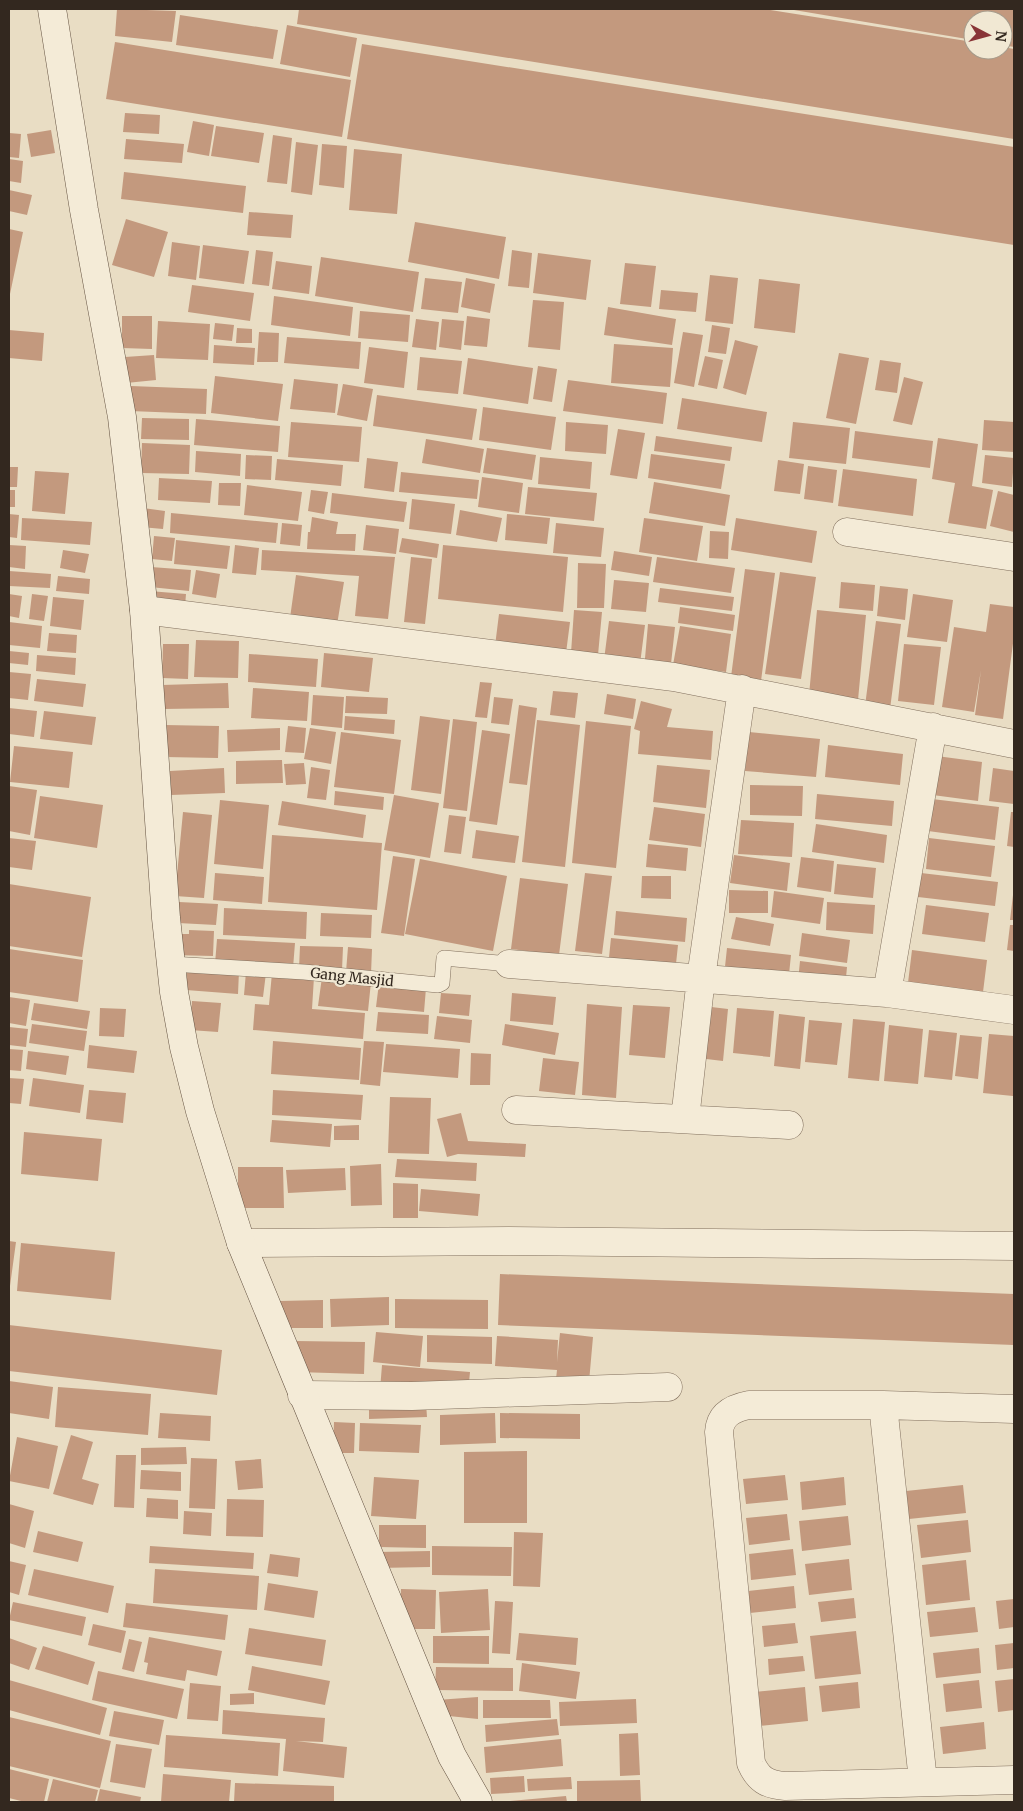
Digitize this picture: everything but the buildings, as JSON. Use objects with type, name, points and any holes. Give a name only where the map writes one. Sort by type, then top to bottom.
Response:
[{"type":"street","points":[[52,9],[84,210],[122,417],[144,610],[171,964],[184,1047],[200,1111],[240,1242],[435,1716],[452,1756],[478,1802]]},
{"type":"street","points":[[847,532],[1014,557]]},
{"type":"street","points":[[144,610],[617,669],[742,689],[1014,744]]},
{"type":"street","points":[[685,1119],[701,978],[742,689]]},
{"type":"street","points":[[887,993],[933,727]]},
{"type":"street","points":[[509,964],[887,993],[1014,1010]]},
{"type":"street","points":[[516,1110],[789,1125]]},
{"type":"street","points":[[240,1242],[509,1241],[1014,1246]]},
{"type":"street","points":[[302,1395],[412,1396],[668,1387]]},
{"type":"street","points":[[1014,1409],[884,1405],[749,1405],[731,1409],[721,1423],[719,1432],[751,1763],[760,1778],[777,1786],[1014,1780]]},
{"type":"street","points":[[884,1405],[923,1781]]},
{"type":"lane","name":"Gang Masjid","points":[[171,964],[304,972],[433,985],[442,983],[444,958],[509,964]]}]
